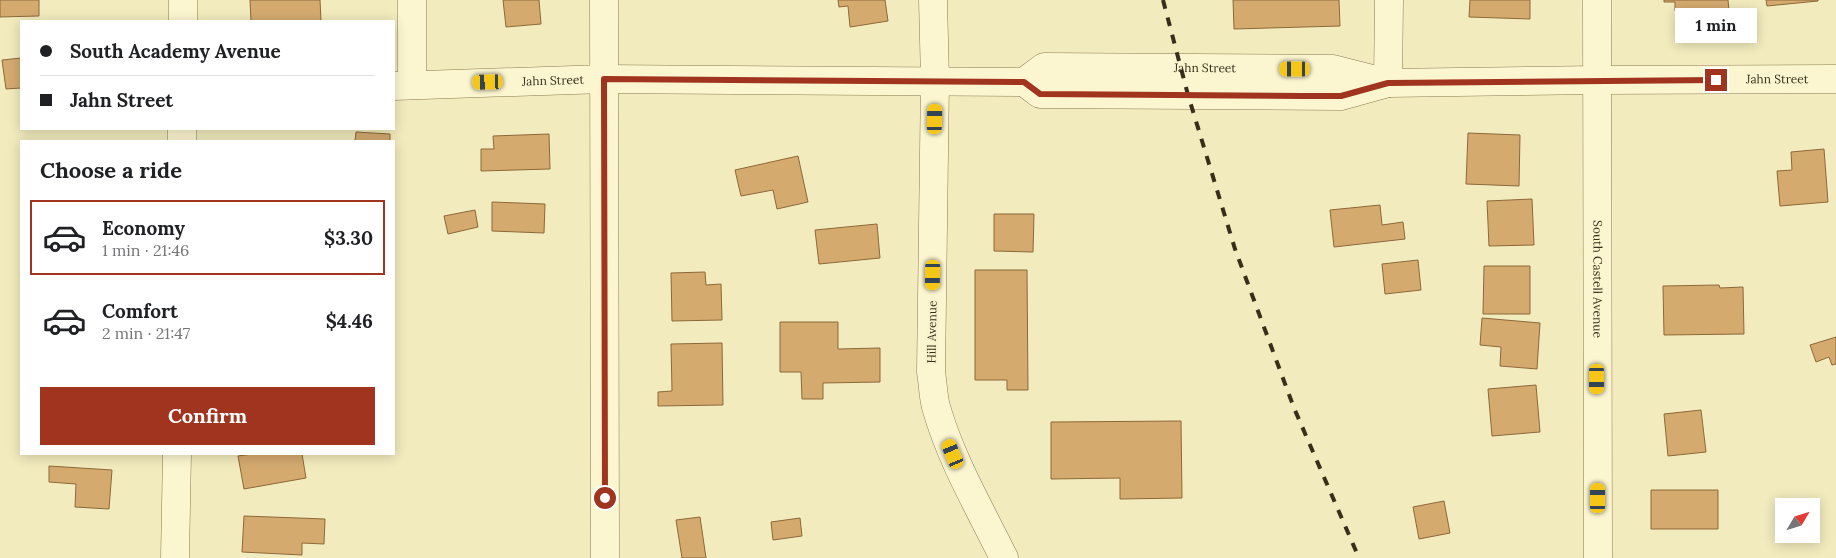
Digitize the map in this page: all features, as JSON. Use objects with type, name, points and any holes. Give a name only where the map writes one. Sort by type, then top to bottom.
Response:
[{"type":"street","points":[[183,0],[183,20]]},
{"type":"street","points":[[403,85],[412,0]]},
{"type":"street","points":[[604,0],[605,558]]},
{"type":"street","name":"Hill Avenue","points":[[934,0],[936,80],[931,372],[936,405],[947,440],[1004,558]]},
{"type":"street","points":[[1388,83],[1389,0]]},
{"type":"street","name":"South Castell Avenue","points":[[1596,0],[1598,558]]},
{"type":"street","name":"Jahn Street","points":[[403,85],[604,79],[936,80],[1024,82],[1040,94],[1341,96],[1388,83],[1836,79]]},
{"type":"street","points":[[175,558],[177,455]]},
{"type":"building","points":[[0,0],[39,0],[39,16],[0,17]]},
{"type":"building","points":[[250,0],[320,0],[321,20],[251,20]]},
{"type":"building","points":[[503,0],[539,0],[541,24],[506,27]]},
{"type":"building","points":[[838,0],[885,0],[888,21],[850,27],[848,6],[839,7]]},
{"type":"building","points":[[1233,0],[1339,0],[1340,26],[1234,29]]},
{"type":"building","points":[[1470,0],[1530,0],[1530,19],[1469,17]]},
{"type":"building","points":[[1664,0],[1728,0],[1729,10],[1675,11],[1675,2],[1664,2]]},
{"type":"building","points":[[1766,0],[1818,0],[1818,1],[1767,6]]},
{"type":"building","points":[[20,58],[20,88],[6,89],[2,60]]},
{"type":"building","points":[[356,132],[390,134],[390,140],[355,140]]},
{"type":"building","points":[[1468,133],[1520,135],[1519,186],[1466,184]]},
{"type":"building","points":[[549,134],[550,169],[481,171],[481,149],[494,149],[493,136]]},
{"type":"building","points":[[1824,149],[1828,202],[1780,206],[1777,171],[1792,170],[1791,152]]},
{"type":"building","points":[[798,156],[808,202],[777,209],[773,190],[741,196],[735,170]]},
{"type":"building","points":[[1532,199],[1534,245],[1489,246],[1487,201]]},
{"type":"building","points":[[492,202],[545,204],[544,233],[492,231]]},
{"type":"building","points":[[1380,205],[1382,225],[1403,222],[1405,239],[1334,247],[1330,210]]},
{"type":"building","points":[[475,210],[478,227],[448,234],[444,216]]},
{"type":"building","points":[[994,214],[1034,214],[1033,252],[994,251]]},
{"type":"building","points":[[877,224],[880,258],[819,264],[815,230]]},
{"type":"building","points":[[1418,260],[1421,290],[1385,294],[1382,264]]},
{"type":"building","points":[[1484,266],[1530,266],[1530,314],[1483,314]]},
{"type":"building","points":[[975,270],[1027,270],[1028,390],[1007,390],[1007,380],[975,380]]},
{"type":"building","points":[[705,272],[706,285],[721,284],[722,320],[672,321],[671,273]]},
{"type":"building","points":[[1719,285],[1720,288],[1743,287],[1744,334],[1664,335],[1663,286]]},
{"type":"building","points":[[1482,318],[1540,323],[1537,369],[1500,366],[1501,347],[1480,345]]},
{"type":"building","points":[[780,322],[838,322],[838,349],[880,348],[880,382],[823,383],[823,399],[802,399],[801,372],[780,372]]},
{"type":"building","points":[[1836,337],[1836,364],[1832,365],[1829,357],[1816,362],[1810,345]]},
{"type":"building","points":[[722,343],[723,405],[658,406],[658,392],[672,391],[671,344]]},
{"type":"building","points":[[1536,385],[1540,432],[1492,436],[1488,389]]},
{"type":"building","points":[[1701,410],[1706,452],[1668,456],[1664,414]]},
{"type":"building","points":[[1181,421],[1182,498],[1120,499],[1120,478],[1051,479],[1051,422]]},
{"type":"building","points":[[302,455],[306,478],[244,489],[238,456]]},
{"type":"building","points":[[49,466],[112,470],[109,509],[75,507],[76,484],[49,482]]},
{"type":"building","points":[[1651,490],[1718,490],[1718,529],[1651,529]]},
{"type":"building","points":[[1444,501],[1450,533],[1419,539],[1413,507]]},
{"type":"building","points":[[244,516],[325,519],[324,544],[302,543],[302,555],[242,552]]},
{"type":"building","points":[[700,517],[706,558],[682,558],[676,520]]},
{"type":"building","points":[[800,518],[802,536],[773,540],[771,522]]},
{"type":"railway","points":[[1163,0],[1188,95],[1235,249],[1294,408],[1359,558]]},
{"type":"route","points":[[605,498],[604,79],[1024,82],[1040,94],[1303,96],[1341,96],[1388,83],[1716,80]]}]
